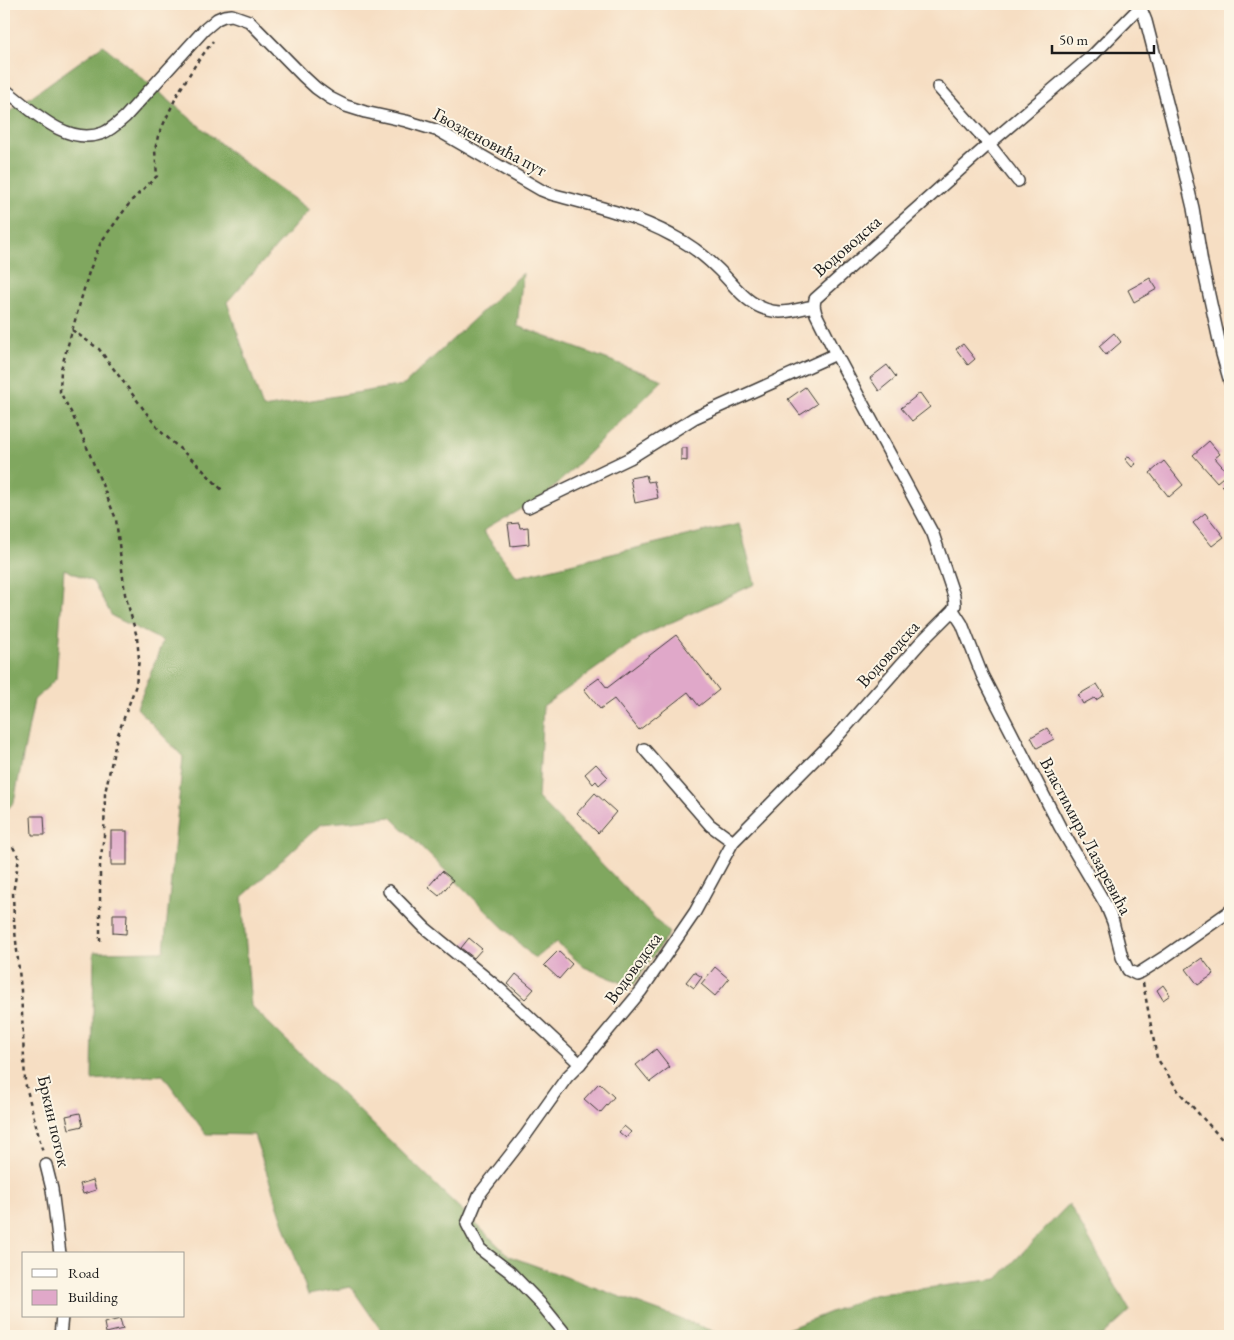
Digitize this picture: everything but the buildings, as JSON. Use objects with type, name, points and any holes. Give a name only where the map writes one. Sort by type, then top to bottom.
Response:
[{"type":"street","name":"Водоводска","points":[[567,1336],[541,1304],[510,1272],[480,1250],[468,1224],[479,1195],[525,1136],[567,1077],[641,991],[695,912],[733,842],[836,738],[953,610],[955,605],[954,596],[934,534],[836,354],[816,314],[815,299],[989,144],[1093,55],[1141,5]]},
{"type":"street","points":[[1141,5],[1193,208],[1202,263],[1230,382]]},
{"type":"street","name":"Гвозденовића пут","points":[[4,89],[55,128],[73,135],[86,136],[102,133],[125,117],[204,30],[217,19],[232,15],[249,21],[316,88],[340,104],[439,131],[541,190],[619,212],[671,234],[692,246],[756,306],[780,312],[814,306]]},
{"type":"street","points":[[938,87],[989,144],[1018,181]]},
{"type":"street","points":[[528,508],[630,458],[694,418],[836,354]]},
{"type":"street","name":"Властимира Лазаревића","points":[[953,610],[962,624],[982,674],[1060,827],[1106,905],[1113,922],[1122,957],[1128,970],[1136,974],[1141,972]]},
{"type":"street","points":[[644,749],[710,825],[733,842]]},
{"type":"street","points":[[390,891],[425,928],[502,991],[580,1064]]},
{"type":"street","points":[[1141,972],[1230,911]]},
{"type":"street","name":"Бркин поток","points":[[46,1164],[52,1189],[60,1252]]},
{"type":"street","points":[[60,1336],[62,1318]]},
{"type":"path","points":[[100,941],[100,862],[104,836],[105,793],[117,737],[136,685],[139,660],[137,638],[125,594],[116,519],[84,440],[60,392],[61,369],[89,272],[101,242],[132,200],[157,176],[155,150],[158,136],[178,93],[216,36]]},
{"type":"path","points":[[72,330],[99,349],[159,430],[198,465],[222,490]]},
{"type":"path","name":"Бркин поток","points":[[13,847],[19,858],[13,892],[21,990],[25,1082],[46,1164]]},
{"type":"path","points":[[1141,972],[1157,1058],[1179,1092],[1230,1148]]},
{"type":"green space","points":[[103,45],[234,155],[309,210],[227,302],[263,408],[404,385],[523,273],[517,326],[663,380],[548,493],[483,531],[517,577],[739,523],[755,584],[642,636],[543,706],[538,798],[669,933],[632,987],[584,967],[556,942],[535,959],[391,817],[321,824],[242,897],[251,1006],[509,1256],[727,1336],[385,1336],[351,1287],[308,1295],[254,1135],[206,1134],[163,1075],[92,1080],[94,952],[164,951],[183,757],[137,708],[163,641],[112,616],[93,582],[64,569],[56,679],[34,700],[14,802],[4,813],[4,116]]},
{"type":"green space","points":[[1069,1204],[1130,1311],[1103,1336],[770,1336],[873,1295],[997,1279]]}]
